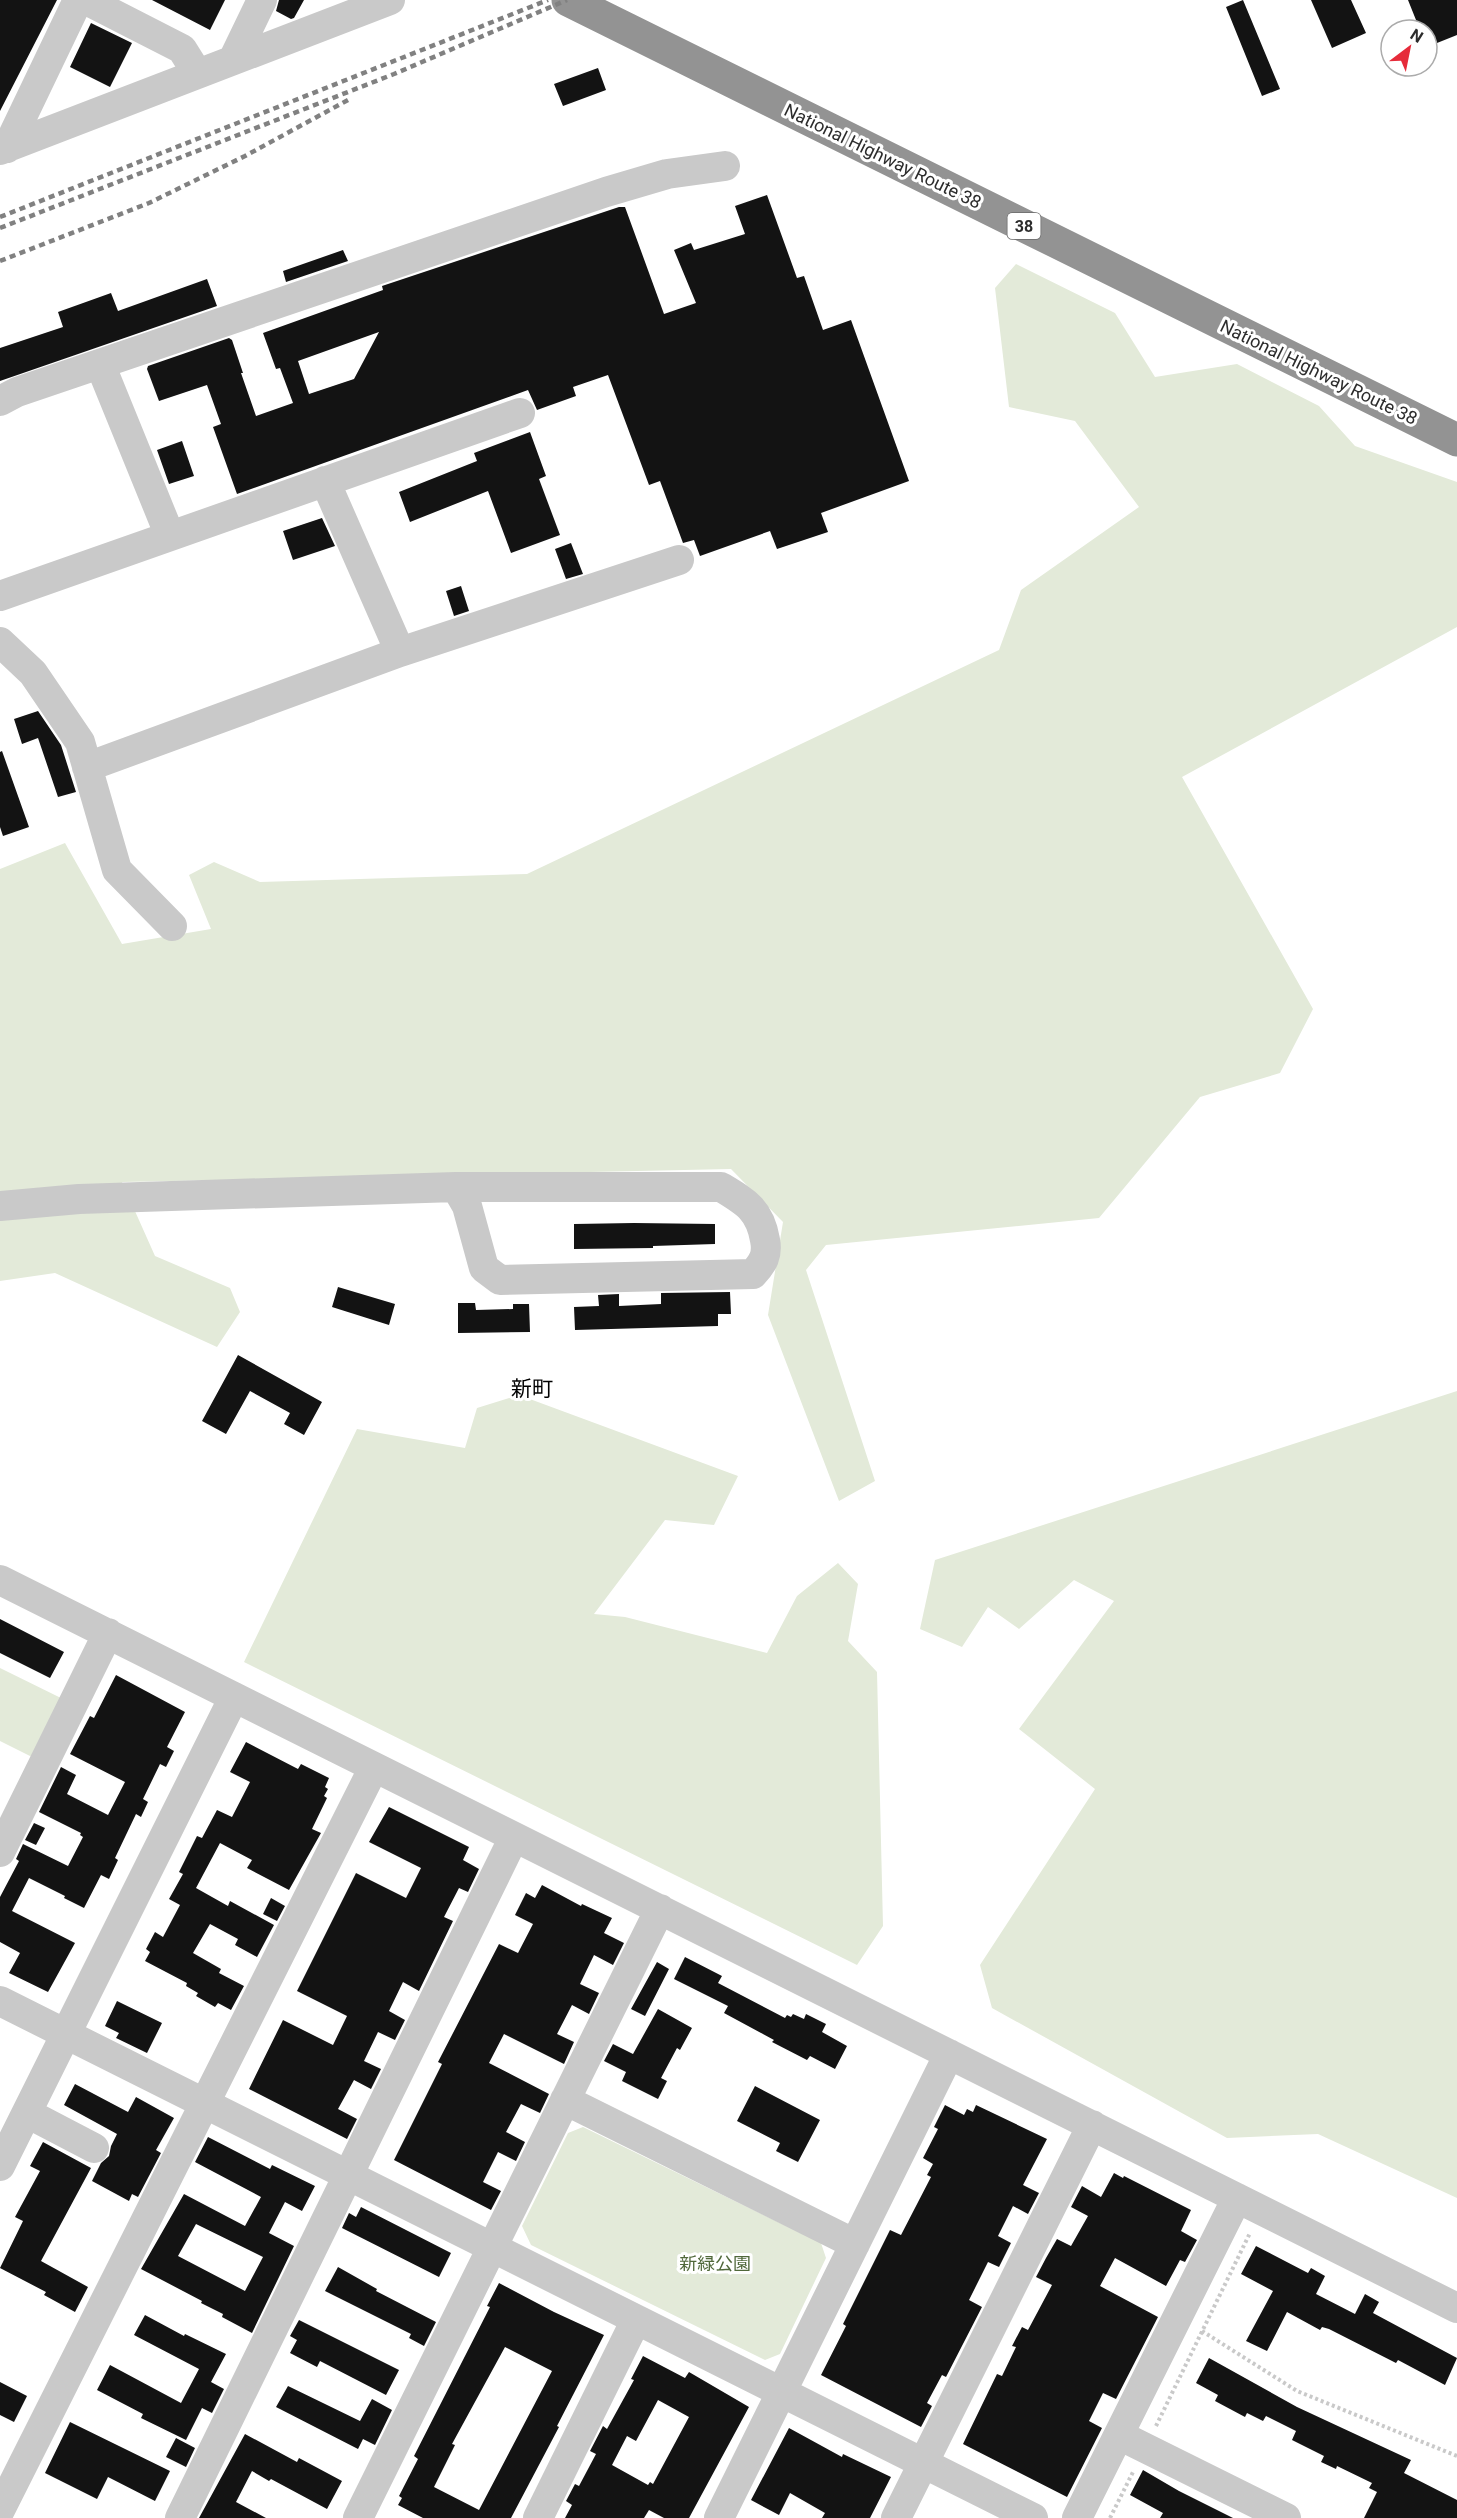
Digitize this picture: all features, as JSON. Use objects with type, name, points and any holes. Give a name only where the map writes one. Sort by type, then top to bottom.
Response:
[{"type":"highway","name":"National Highway Route 38","points":[[580,6],[1457,440]]},
{"type":"street","points":[[4,149],[78,0]]},
{"type":"street","points":[[86,0],[182,49],[197,73]]},
{"type":"street","points":[[234,58],[262,0]]},
{"type":"street","points":[[4,149],[234,58],[390,0]]},
{"type":"street","points":[[0,401],[17,392],[606,192],[667,174],[725,166]]},
{"type":"street","points":[[100,364],[170,536]]},
{"type":"street","points":[[0,596],[520,413]]},
{"type":"street","points":[[325,481],[400,652]]},
{"type":"street","points":[[87,767],[400,652],[679,560]]},
{"type":"street","points":[[0,642],[33,673],[80,742],[117,870],[172,926]]},
{"type":"street","points":[[0,1206],[79,1199],[456,1187],[721,1187],[744,1200],[762,1221],[767,1250],[762,1264],[753,1274],[500,1280],[484,1269],[467,1206],[456,1187]]},
{"type":"street","points":[[0,1580],[1457,2308]]},
{"type":"street","points":[[0,1852],[108,1633]]},
{"type":"street","points":[[0,2166],[15,2122],[66,2034],[234,1696]]},
{"type":"street","points":[[0,2510],[374,1767]]},
{"type":"street","points":[[180,2518],[514,1837]]},
{"type":"street","points":[[358,2518],[660,1909]]},
{"type":"street","points":[[0,2001],[1033,2518]]},
{"type":"street","points":[[719,2518],[949,2054]]},
{"type":"street","points":[[566,2100],[855,2244]]},
{"type":"street","points":[[15,2122],[94,2148]]},
{"type":"street","points":[[896,2518],[1092,2126]]},
{"type":"street","points":[[1077,2518],[1132,2441],[1237,2198]]},
{"type":"street","points":[[538,2518],[636,2320]]},
{"type":"street","points":[[1132,2441],[1286,2518]]},
{"type":"path","points":[[1110,2518],[1132,2441],[1202,2331],[1251,2232]]},
{"type":"path","points":[[1202,2331],[1297,2391],[1457,2456]]},
{"type":"green space","points":[[1016,264],[1115,313],[1155,377],[1237,364],[1319,406],[1355,446],[1457,482],[1457,627],[1182,777],[1313,1009],[1280,1073],[1200,1097],[1099,1218],[826,1245],[806,1270],[875,1481],[839,1501],[768,1315],[783,1222],[731,1169],[122,1182],[155,1256],[230,1288],[240,1312],[217,1347],[55,1273],[0,1281],[0,869],[65,843],[122,944],[211,929],[189,875],[214,862],[260,882],[527,874],[999,650],[1021,590],[1139,507],[1075,421],[1009,407],[995,288]]},
{"type":"green space","points":[[1457,1391],[1457,2198],[1318,2134],[1227,2138],[992,2008],[980,1965],[1095,1789],[1019,1729],[1114,1601],[1074,1580],[1019,1629],[988,1607],[962,1647],[920,1629],[935,1560]]},
{"type":"green space","points":[[519,1395],[738,1476],[714,1525],[665,1520],[594,1614],[625,1617],[767,1653],[797,1596],[838,1563],[858,1584],[848,1641],[877,1672],[883,1926],[857,1965],[244,1662],[357,1429],[465,1448],[477,1408]]},
{"type":"green space","points":[[0,1668],[65,1700],[36,1759],[0,1741]]},
{"type":"green space","name":"新緑公園","points":[[583,2127],[821,2243],[826,2258],[780,2354],[765,2360],[531,2245],[522,2226],[568,2133]]},
{"type":"building","points":[[0,0],[57,0],[0,111]]},
{"type":"building","points":[[152,0],[225,0],[210,30]]},
{"type":"building","points":[[279,0],[304,0],[294,18],[291,19],[276,11]]},
{"type":"building","points":[[1243,0],[1280,89],[1262,96],[1226,7]]},
{"type":"building","points":[[1311,0],[1351,0],[1366,33],[1332,48]]},
{"type":"building","points":[[1408,0],[1457,0],[1457,35],[1439,42],[1439,18],[1415,18]]},
{"type":"building","points":[[91,23],[132,43],[110,87],[70,67]]},
{"type":"building","points":[[598,68],[606,90],[563,106],[554,84]]},
{"type":"building","points":[[767,195],[797,278],[804,276],[823,330],[851,320],[909,481],[821,513],[828,532],[777,549],[770,531],[700,556],[694,540],[683,543],[660,481],[649,485],[608,375],[573,387],[576,396],[537,410],[528,390],[237,494],[213,427],[221,424],[207,385],[159,401],[147,369],[148,366],[229,338],[232,340],[256,416],[293,403],[280,368],[276,369],[263,333],[383,290],[382,286],[619,207],[625,207],[664,314],[696,303],[674,250],[691,243],[694,250],[745,234],[735,206]],"holes":[[[379,332],[354,379],[309,394],[298,361]]]},
{"type":"building","points":[[343,250],[348,261],[286,282],[283,271]]},
{"type":"building","points":[[207,279],[217,306],[0,381],[0,348],[63,327],[58,312],[111,293],[118,311]]},
{"type":"building","points":[[530,432],[546,476],[539,479],[560,535],[511,553],[488,491],[410,522],[399,492],[477,461],[474,453]]},
{"type":"building","points":[[182,441],[194,476],[169,484],[157,450]]},
{"type":"building","points":[[322,518],[335,546],[293,560],[283,531]]},
{"type":"building","points":[[571,543],[583,574],[566,579],[555,549]]},
{"type":"building","points":[[461,586],[469,611],[454,616],[446,591]]},
{"type":"building","points":[[38,711],[61,745],[76,792],[58,797],[38,738],[22,744],[14,719]]},
{"type":"building","points":[[2,751],[29,827],[3,836],[0,827],[0,752]]},
{"type":"building","points":[[574,1224],[715,1224],[715,1244],[653,1246],[653,1248],[574,1249]]},
{"type":"building","points":[[338,1287],[395,1304],[389,1325],[332,1307]]},
{"type":"building","points":[[730,1292],[731,1314],[718,1314],[718,1326],[575,1330],[574,1307],[599,1306],[598,1295],[619,1294],[619,1306],[661,1304],[661,1293]]},
{"type":"building","points":[[458,1303],[475,1303],[476,1310],[513,1309],[513,1304],[529,1304],[530,1332],[458,1333]]},
{"type":"building","points":[[238,1355],[322,1402],[304,1435],[284,1424],[290,1413],[250,1391],[226,1434],[202,1421]]},
{"type":"building","points":[[0,1619],[64,1652],[50,1678],[0,1653]]},
{"type":"building","points":[[116,1675],[185,1712],[167,1747],[174,1751],[166,1767],[160,1764],[143,1799],[148,1802],[141,1817],[136,1814],[115,1858],[118,1860],[109,1879],[101,1875],[84,1908],[29,1878],[12,1911],[75,1943],[48,1992],[9,1973],[20,1953],[0,1942],[0,1897],[19,1861],[16,1859],[23,1844],[68,1866],[83,1837],[81,1833],[39,1812],[61,1767],[76,1775],[67,1794],[108,1815],[125,1782],[70,1754],[90,1716],[94,1718]]},
{"type":"building","points":[[246,1742],[298,1769],[301,1764],[329,1778],[325,1787],[328,1789],[324,1796],[327,1798],[312,1829],[321,1833],[289,1890],[247,1868],[252,1860],[220,1843],[196,1888],[228,1906],[230,1901],[274,1925],[257,1957],[235,1945],[238,1939],[210,1924],[193,1953],[221,1969],[219,1973],[244,1986],[231,2010],[218,2003],[215,2007],[196,1996],[198,1993],[186,1986],[187,1983],[145,1961],[150,1952],[146,1949],[155,1932],[163,1937],[180,1905],[169,1899],[183,1874],[179,1872],[197,1836],[202,1838],[217,1810],[232,1817],[250,1782],[230,1772]]},
{"type":"building","points":[[389,1807],[469,1847],[463,1860],[479,1869],[468,1892],[459,1888],[444,1917],[453,1921],[419,1991],[403,1982],[389,2011],[405,2020],[395,2040],[378,2032],[364,2061],[381,2069],[371,2089],[354,2080],[338,2109],[357,2119],[347,2139],[249,2089],[283,2020],[333,2045],[347,2016],[297,1991],[356,1873],[406,1898],[421,1868],[369,1842]]},
{"type":"building","points":[[34,1823],[45,1828],[36,1845],[25,1840]]},
{"type":"building","points":[[542,1885],[581,1906],[582,1904],[612,1918],[604,1933],[624,1943],[613,1965],[594,1955],[580,1984],[599,1993],[589,2014],[572,2005],[557,2034],[574,2042],[564,2064],[504,2034],[489,2063],[549,2094],[540,2113],[521,2104],[506,2132],[525,2142],[516,2161],[498,2152],[483,2182],[501,2191],[491,2210],[394,2160],[442,2064],[438,2062],[499,1944],[518,1953],[533,1924],[515,1915],[526,1893],[535,1898]]},
{"type":"building","points":[[271,1898],[285,1906],[277,1921],[263,1914]]},
{"type":"building","points":[[685,1957],[722,1976],[718,1983],[785,2018],[793,2014],[804,2019],[806,2014],[826,2024],[822,2032],[847,2046],[835,2069],[810,2056],[807,2060],[772,2042],[774,2040],[724,2013],[728,2006],[674,1979]]},
{"type":"building","points":[[657,1962],[669,1969],[645,2016],[631,2009]]},
{"type":"building","points":[[117,2001],[162,2023],[147,2053],[116,2038],[119,2033],[105,2026]]},
{"type":"building","points":[[658,2009],[692,2028],[680,2050],[677,2048],[661,2078],[667,2081],[658,2099],[622,2081],[626,2072],[604,2061],[613,2044],[633,2054]]},
{"type":"building","points":[[75,2084],[128,2112],[136,2097],[174,2118],[156,2150],[161,2153],[138,2197],[132,2194],[129,2201],[92,2181],[101,2163],[109,2156],[117,2134],[64,2105]]},
{"type":"building","points":[[755,2086],[820,2120],[798,2162],[776,2151],[780,2143],[737,2121]]},
{"type":"building","points":[[945,2105],[964,2115],[967,2109],[973,2112],[976,2105],[1047,2139],[1023,2185],[1039,2193],[1028,2214],[1013,2206],[998,2236],[1011,2243],[999,2267],[988,2262],[969,2300],[982,2307],[946,2377],[942,2375],[927,2403],[932,2406],[921,2427],[821,2375],[846,2326],[843,2324],[890,2230],[901,2235],[931,2177],[927,2175],[933,2164],[923,2158],[938,2129],[934,2127]]},
{"type":"building","points":[[208,2137],[270,2169],[272,2165],[315,2186],[302,2211],[285,2202],[269,2233],[294,2246],[252,2333],[222,2317],[223,2314],[201,2303],[202,2301],[141,2269],[184,2194],[245,2226],[261,2197],[195,2162]],"holes":[[[196,2224],[263,2257],[245,2291],[178,2256]]]},
{"type":"building","points":[[43,2142],[91,2168],[41,2261],[88,2287],[75,2312],[44,2295],[46,2292],[0,2268],[23,2221],[15,2217],[40,2171],[30,2166]]},
{"type":"building","points":[[1114,2173],[1191,2210],[1181,2231],[1197,2240],[1185,2262],[1180,2260],[1166,2286],[1115,2258],[1100,2286],[1158,2317],[1116,2399],[1103,2393],[1089,2421],[1102,2428],[1067,2497],[963,2444],[997,2374],[1002,2376],[1016,2347],[1012,2346],[1022,2327],[1028,2330],[1052,2285],[1036,2277],[1046,2258],[1057,2239],[1071,2246],[1088,2216],[1071,2207],[1082,2186],[1101,2197]]},
{"type":"building","points":[[361,2207],[451,2253],[439,2277],[342,2228],[349,2213],[356,2217]]},
{"type":"building","points":[[1256,2246],[1308,2273],[1311,2268],[1325,2276],[1316,2294],[1355,2314],[1365,2294],[1379,2302],[1373,2313],[1457,2358],[1445,2385],[1398,2360],[1396,2363],[1329,2329],[1322,2327],[1320,2330],[1287,2312],[1267,2351],[1246,2341],[1273,2291],[1241,2274]]},
{"type":"building","points":[[338,2267],[377,2289],[376,2291],[436,2322],[424,2346],[409,2338],[411,2334],[325,2291]]},
{"type":"building","points":[[499,2283],[604,2335],[511,2518],[423,2518],[398,2505],[402,2498],[399,2496],[418,2459],[414,2456],[490,2307],[487,2306]],"holes":[[[505,2347],[552,2371],[479,2510],[434,2487],[455,2445],[452,2444]]]},
{"type":"building","points":[[145,2315],[184,2336],[185,2334],[226,2354],[211,2382],[224,2389],[212,2413],[202,2408],[186,2440],[141,2418],[143,2414],[97,2390],[110,2365],[181,2403],[199,2369],[134,2335]]},
{"type":"building","points":[[299,2320],[399,2370],[386,2395],[320,2361],[317,2367],[290,2353],[297,2340],[290,2336]]},
{"type":"building","points":[[643,2356],[685,2378],[689,2372],[749,2407],[689,2518],[664,2518],[649,2510],[644,2518],[565,2518],[572,2505],[566,2501],[575,2484],[579,2486],[596,2454],[590,2451],[603,2426],[607,2429],[634,2380],[631,2379]],"holes":[[[658,2400],[689,2417],[653,2484],[650,2482],[648,2485],[612,2465],[627,2436],[636,2441]]]},
{"type":"building","points":[[1209,2358],[1297,2407],[1411,2460],[1404,2473],[1457,2500],[1457,2518],[1364,2518],[1377,2492],[1369,2488],[1372,2483],[1337,2466],[1336,2469],[1321,2462],[1324,2456],[1292,2440],[1296,2431],[1266,2416],[1263,2421],[1247,2413],[1245,2417],[1215,2401],[1218,2395],[1196,2383]]},
{"type":"building","points":[[0,2382],[27,2396],[14,2422],[0,2415]]},
{"type":"building","points":[[288,2386],[360,2421],[372,2399],[392,2410],[375,2445],[363,2439],[358,2449],[276,2407]]},
{"type":"building","points":[[70,2422],[170,2471],[155,2501],[108,2477],[97,2499],[45,2473]]},
{"type":"building","points":[[789,2428],[842,2457],[843,2454],[891,2477],[870,2518],[822,2518],[825,2513],[790,2493],[779,2515],[751,2500]]},
{"type":"building","points":[[245,2434],[297,2462],[299,2458],[342,2481],[327,2509],[252,2471],[236,2502],[266,2518],[199,2518]]},
{"type":"building","points":[[176,2438],[195,2448],[186,2467],[166,2457]]},
{"type":"building","points":[[1143,2470],[1233,2518],[1160,2518],[1163,2513],[1130,2495]]},
{"type":"railway","points":[[0,217],[548,0]]},
{"type":"railway","points":[[0,228],[394,74],[567,0]]},
{"type":"railway","points":[[0,261],[149,203],[245,156],[348,100]]},
{"type":"district","name":"新町","points":[[532,1389]]}]
